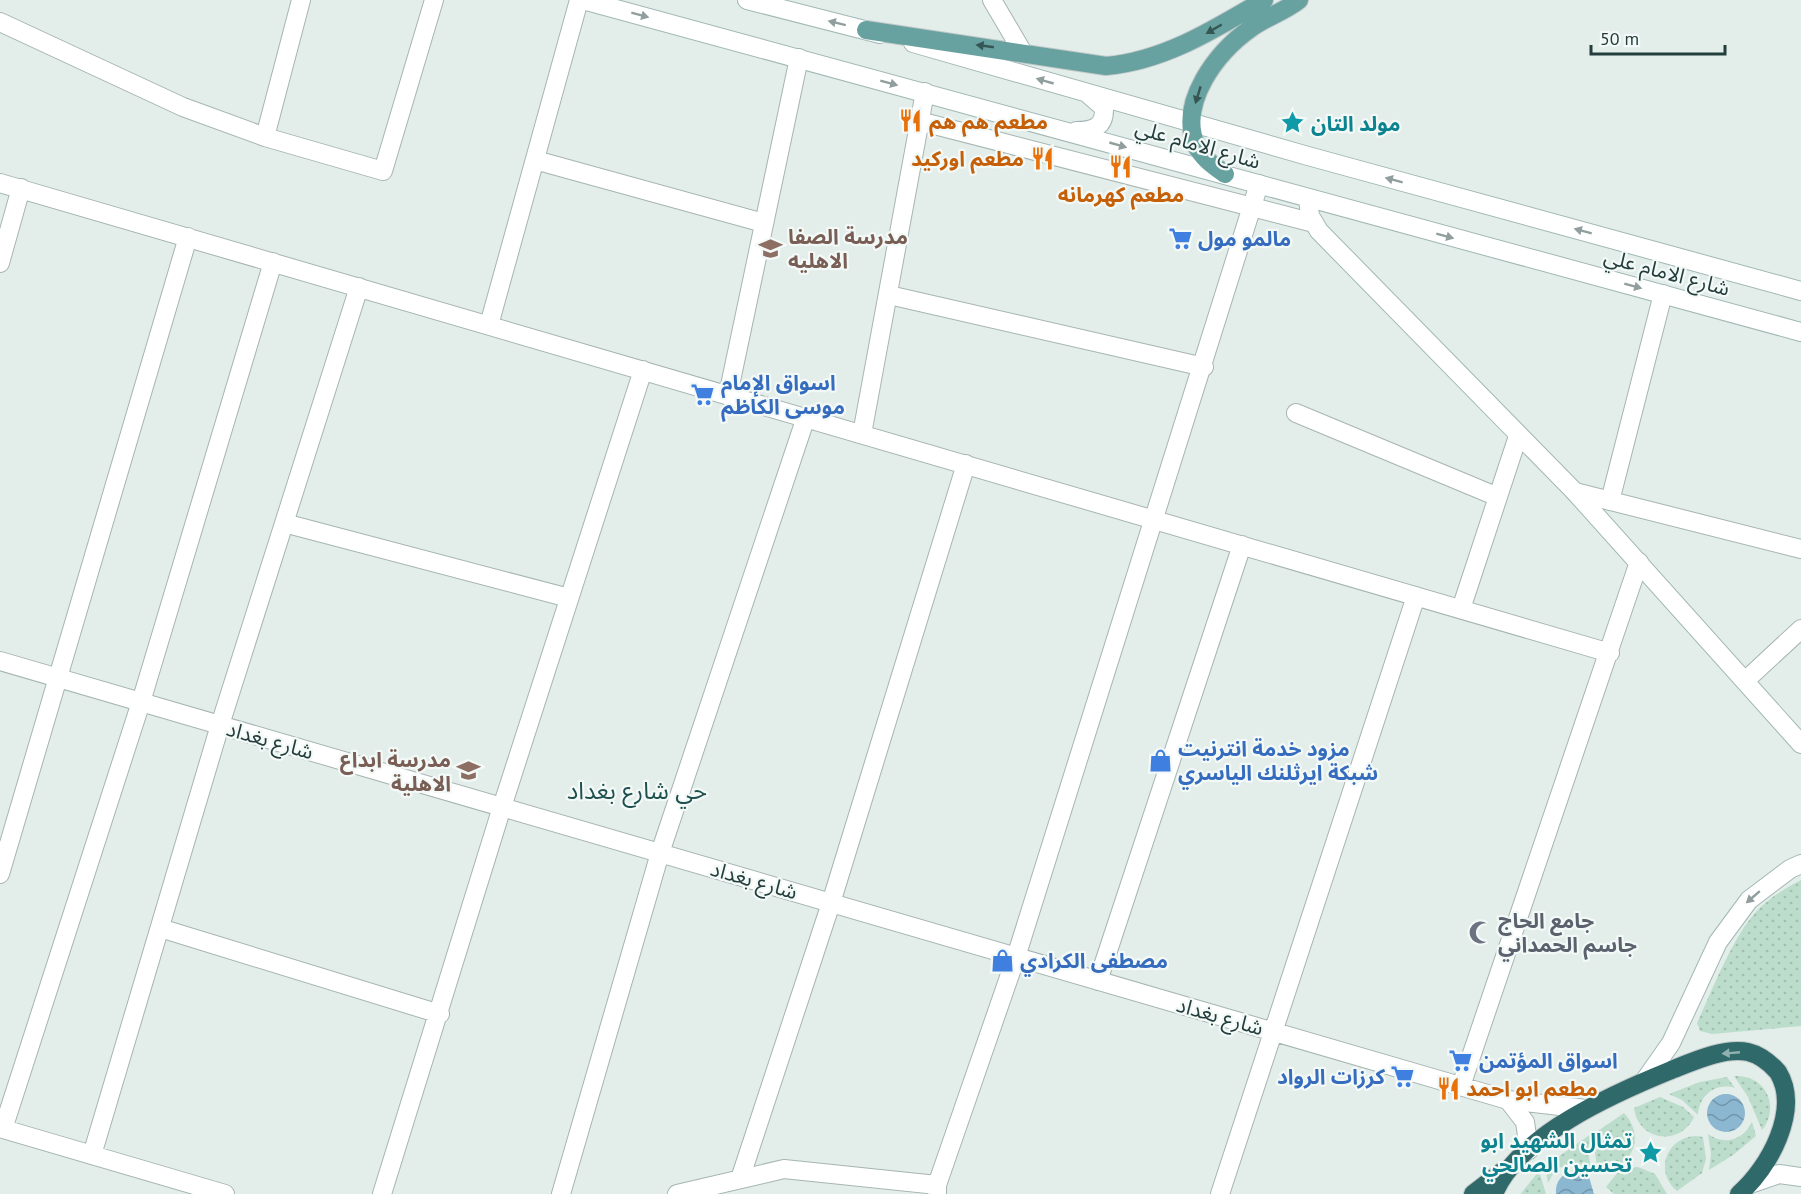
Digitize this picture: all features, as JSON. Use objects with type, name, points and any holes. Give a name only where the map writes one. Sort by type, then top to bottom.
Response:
[{"type":"highway","points":[[1473,1194],[1529,1150],[1609,1095],[1699,1060],[1728,1052],[1749,1052],[1768,1062],[1788,1086],[1790,1104],[1781,1141]]},
{"type":"highway","points":[[1744,1189],[1781,1141],[1801,1110]]},
{"type":"highway","points":[[1494,1194],[1512,1165]]},
{"type":"main road","name":"شارع الامام علي","points":[[866,30],[1022,51],[1088,64],[1124,64],[1200,37],[1264,0]]},
{"type":"main road","points":[[1225,174],[1209,162],[1197,147],[1192,123],[1201,85],[1226,50],[1251,28],[1299,0]]},
{"type":"street","points":[[265,137],[301,0]]},
{"type":"street","points":[[0,22],[183,107],[265,137],[383,171],[435,0]]},
{"type":"street","points":[[489,325],[581,0]]},
{"type":"street","name":"شارع الامام علي","points":[[581,0],[1801,332]]},
{"type":"street","name":"شارع الامام علي","points":[[747,0],[768,3],[866,30],[1192,123],[1801,291]]},
{"type":"street","points":[[992,0],[1022,51]]},
{"type":"street","points":[[728,395],[799,58]]},
{"type":"street","points":[[862,434],[925,92]]},
{"type":"street","points":[[1071,132],[1088,131],[1099,127],[1105,118],[1104,108],[1098,100],[1084,92]]},
{"type":"street","points":[[919,121],[1314,223]]},
{"type":"street","points":[[535,160],[764,223]]},
{"type":"street","points":[[0,183],[1610,653]]},
{"type":"street","points":[[677,1194],[784,1169],[940,1191],[1016,957],[1152,519],[1204,367],[1259,184]]},
{"type":"street","points":[[0,263],[21,188]]},
{"type":"street","points":[[1308,198],[1314,223],[1518,436],[1575,492],[1801,744]]},
{"type":"street","points":[[0,874],[188,237]]},
{"type":"street","points":[[216,1193],[2,1129],[141,702],[273,262]]},
{"type":"street","points":[[92,1155],[220,725],[359,287]]},
{"type":"street","points":[[1610,501],[1663,294]]},
{"type":"street","points":[[889,295],[1204,367]]},
{"type":"street","points":[[382,1194],[440,1014],[502,807],[643,370]]},
{"type":"street","points":[[1296,413],[1498,497]]},
{"type":"street","points":[[561,1194],[660,853],[806,417]]},
{"type":"street","points":[[1461,609],[1518,436]]},
{"type":"street","points":[[740,1179],[831,903],[966,465]]},
{"type":"street","points":[[1575,492],[1801,549]]},
{"type":"street","points":[[284,523],[569,598]]},
{"type":"street","points":[[1098,981],[1242,545]]},
{"type":"street","points":[[1461,1086],[1610,653],[1639,562]]},
{"type":"street","points":[[1220,1194],[1416,596]]},
{"type":"street","points":[[1746,680],[1801,629]]},
{"type":"street","name":"شارع بغداد","points":[[0,661],[1508,1100],[1586,1109]]},
{"type":"street","points":[[1645,1080],[1671,1043],[1718,942],[1749,900],[1790,869],[1801,864]]},
{"type":"street","points":[[160,928],[440,1014]]},
{"type":"street","points":[[1508,1100],[1525,1122],[1529,1150]]},
{"type":"street","points":[[1744,1189],[1779,1174],[1801,1177]]},
{"type":"green space","points":[[1801,880],[1801,1026],[1712,1034],[1700,1031],[1697,1023],[1723,965],[1747,923],[1771,898]]},
{"type":"green space","points":[[1734,1076],[1754,1080],[1767,1093],[1770,1111],[1768,1121],[1762,1130],[1748,1097]]},
{"type":"green space","points":[[1727,1077],[1735,1088],[1721,1087],[1710,1092],[1705,1096],[1698,1115],[1682,1100],[1669,1094],[1700,1082]]},
{"type":"green space","points":[[1660,1097],[1683,1107],[1694,1117],[1688,1127],[1670,1136],[1660,1136],[1643,1128],[1634,1108]]},
{"type":"green space","points":[[1624,1113],[1631,1122],[1634,1132],[1635,1142],[1632,1151],[1627,1159],[1619,1164],[1597,1167],[1594,1145],[1598,1131]]},
{"type":"green space","points":[[1752,1122],[1756,1136],[1733,1155],[1709,1170],[1711,1154],[1708,1134],[1721,1140],[1733,1139],[1744,1133]]},
{"type":"green space","points":[[1591,1134],[1588,1150],[1591,1169],[1579,1164],[1567,1165],[1556,1171],[1548,1183],[1545,1166]]},
{"type":"green space","points":[[1695,1136],[1703,1137],[1706,1159],[1702,1173],[1677,1191],[1666,1175],[1666,1157],[1677,1143]]},
{"type":"green space","points":[[1638,1167],[1655,1174],[1667,1194],[1614,1194],[1606,1187],[1619,1171]]},
{"type":"green space","points":[[1539,1171],[1546,1194],[1521,1194],[1522,1192]]},
{"type":"water","points":[[1726,1094],[1740,1099],[1745,1113],[1740,1127],[1726,1132],[1712,1127],[1707,1113],[1712,1099]]},
{"type":"water","points":[[1575,1171],[1589,1177],[1594,1194],[1556,1194],[1560,1178]]},
{"type":"place","name":"مطعم هم هم","points":[[911,121]]},
{"type":"place","name":"مولد التان","points":[[1293,123]]},
{"type":"place","name":"مطعم اوركيد","points":[[1042,158]]},
{"type":"place","name":"مطعم كهرمانه","points":[[1121,166]]},
{"type":"place","name":"مالمو مول","points":[[1180,238]]},
{"type":"place","name":"مدرسة الصفا الاهليه","points":[[770,248]]},
{"type":"place","name":"اسواق الإمام موسى الكاظم","points":[[703,394]]},
{"type":"place","name":"مزود خدمة انترنيت شبكة ايرثلنك الياسري","points":[[1160,760]]},
{"type":"place","name":"مدرسة ابداع الاهلية","points":[[469,771]]},
{"type":"place","name":"جامع الحاج جاسم الحمداني","points":[[1480,932]]},
{"type":"place","name":"مصطفى الكرادي","points":[[1002,960]]},
{"type":"place","name":"اسواق المؤتمن","points":[[1461,1060]]},
{"type":"place","name":"كرزات الرواد","points":[[1403,1076]]},
{"type":"place","name":"مطعم ابو احمد","points":[[1448,1088]]},
{"type":"place","name":"تمثال الشهيد ابو تحسين الصالحي","points":[[1650,1152]]},
{"type":"district","name":"حي شارع بغداد","points":[[637,790]]}]
